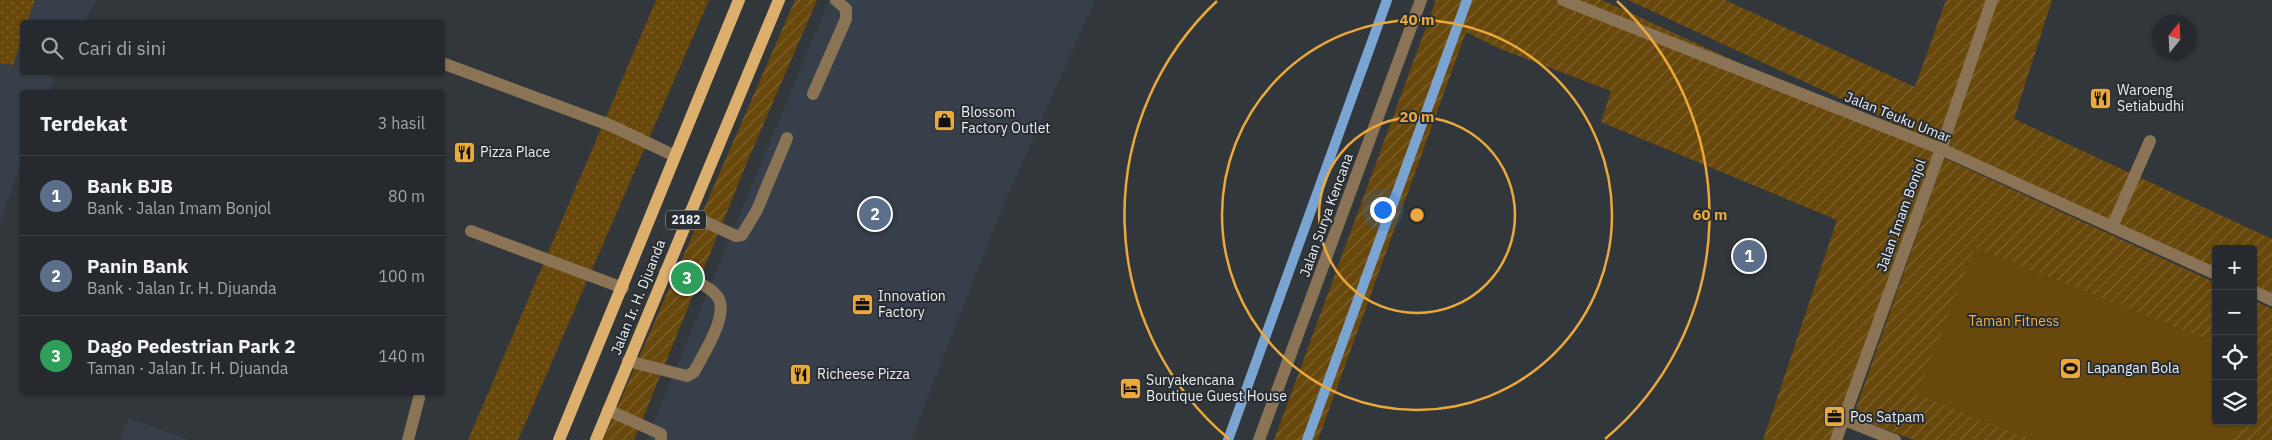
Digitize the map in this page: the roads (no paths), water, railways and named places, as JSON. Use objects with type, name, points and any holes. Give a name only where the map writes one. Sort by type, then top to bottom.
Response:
[{"type":"main road","name":"Jalan Ir. H. Djuanda","points":[[559,440],[739,0]]},
{"type":"main road","name":"Jalan Ir. H. Djuanda","points":[[596,440],[688,214],[779,0]]},
{"type":"street","points":[[813,94],[846,19],[846,9],[836,0]]},
{"type":"street","name":"Jalan Surya Kencana","points":[[1259,440],[1421,0]]},
{"type":"street","name":"Jalan Teuku Umar","points":[[1563,0],[1941,150],[2212,272]]},
{"type":"street","name":"Jalan Imam Bonjol","points":[[1836,440],[1842,419],[1941,150],[1992,0]]},
{"type":"street","points":[[445,64],[612,126],[675,156]]},
{"type":"street","points":[[688,214],[736,236],[742,235],[757,210],[788,138]]},
{"type":"street","points":[[2112,227],[2150,141]]},
{"type":"street","points":[[471,231],[622,288]]},
{"type":"street","points":[[628,361],[687,376],[694,372],[720,321],[722,310],[717,296],[695,282],[665,272]]},
{"type":"street","points":[[2257,294],[2272,300]]},
{"type":"street","points":[[408,440],[420,398]]},
{"type":"street","points":[[608,410],[660,434],[661,440]]},
{"type":"street","points":[[1842,419],[1895,440]]},
{"type":"waterway","points":[[1228,440],[1387,0]]},
{"type":"waterway","points":[[1307,440],[1467,0]]},
{"type":"place","name":"Waroeng Setiabudhi","points":[[2101,98]]},
{"type":"place","name":"Blossom Factory Outlet","points":[[945,120]]},
{"type":"place","name":"Pizza Place","points":[[464,152]]},
{"type":"place","name":"Panin Bank","points":[[875,214]]},
{"type":"place","name":"Bank BJB","points":[[1749,256]]},
{"type":"place","name":"Dago Pedestrian Park 2","points":[[687,278]]},
{"type":"place","name":"Innovation Factory","points":[[862,304]]},
{"type":"place","name":"Lapangan Bola","points":[[2071,368]]},
{"type":"place","name":"Richeese Pizza","points":[[801,374]]},
{"type":"place","name":"Suryakencana Boutique Guest House","points":[[1130,388]]},
{"type":"place","name":"Pos Satpam","points":[[1834,417]]},
{"type":"park label","name":"Taman Fitness","points":[[2014,321]]}]
